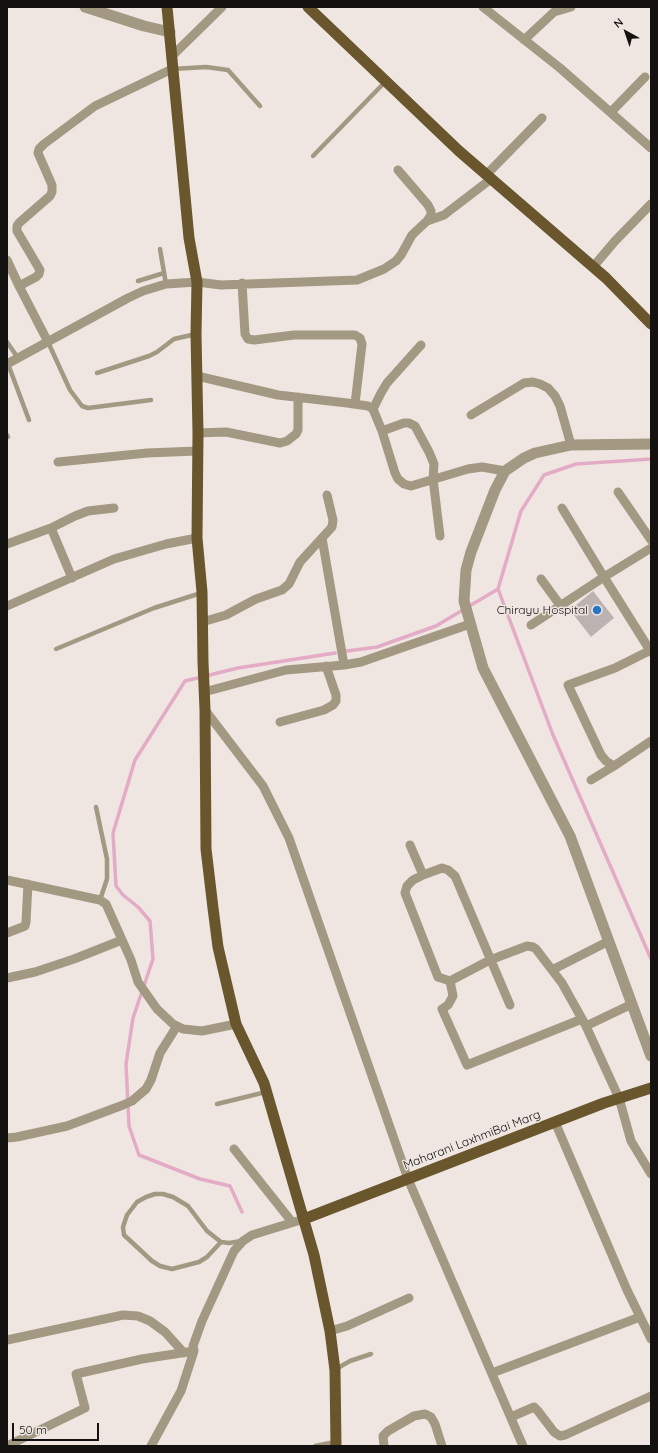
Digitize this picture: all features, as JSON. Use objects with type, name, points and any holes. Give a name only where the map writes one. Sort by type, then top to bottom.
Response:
[{"type":"main road","points":[[167,7],[189,238],[197,282],[197,538],[202,592],[206,849],[218,947],[236,1024],[264,1083],[314,1255],[330,1331],[335,1370],[336,1444]]},
{"type":"main road","points":[[308,7],[489,177],[593,267],[651,324]]},
{"type":"main road","name":"Maharani LaxhmiBai Marg","points":[[304,1218],[619,1098],[651,1088]]},
{"type":"street","points":[[85,7],[144,26],[170,32]]},
{"type":"street","points":[[171,57],[222,7]]},
{"type":"street","points":[[483,7],[560,68],[591,97],[611,112],[651,148]]},
{"type":"street","points":[[524,40],[554,12],[571,7]]},
{"type":"street","points":[[19,286],[36,278],[40,270],[17,231],[17,226],[50,196],[52,192],[52,185],[38,153],[39,149],[95,106],[172,69]]},
{"type":"street","points":[[611,112],[645,77]]},
{"type":"street","points":[[427,221],[444,215],[489,177],[542,118]]},
{"type":"street","points":[[8,364],[128,298],[143,291],[166,284],[197,282],[221,285],[242,283],[357,280],[384,269],[401,255],[412,234],[427,221],[431,215],[428,205],[398,170]]},
{"type":"street","points":[[593,267],[615,241],[651,204]]},
{"type":"street","points":[[7,260],[48,342]]},
{"type":"street","points":[[242,283],[245,334],[248,339],[254,340],[294,335],[355,335],[360,338],[362,344],[354,404]]},
{"type":"street","points":[[373,409],[387,383],[421,345]]},
{"type":"street","points":[[197,376],[278,395],[368,406],[373,409],[382,431],[395,473],[398,479],[404,484],[411,486],[434,478],[482,467],[505,471]]},
{"type":"street","points":[[471,415],[524,383],[533,382],[540,384],[548,388],[555,396],[560,406],[571,445]]},
{"type":"street","points":[[198,433],[226,432],[280,443],[287,441],[296,434],[298,430],[298,397]]},
{"type":"street","points":[[382,431],[404,423],[410,423],[414,426],[429,452],[434,464],[440,536]]},
{"type":"street","points":[[651,444],[571,445],[535,453],[524,458],[505,471],[495,490],[471,552],[466,570],[464,601],[468,619],[484,668],[570,836],[651,1056]]},
{"type":"street","points":[[58,462],[147,453],[197,451]]},
{"type":"street","points":[[618,492],[651,540]]},
{"type":"street","points":[[202,622],[226,615],[256,599],[282,590],[289,584],[300,562],[332,527],[333,520],[327,495]]},
{"type":"street","points":[[7,544],[51,528],[88,511],[114,508]]},
{"type":"street","points":[[562,508],[651,651],[615,668],[568,685],[601,755],[606,761],[614,766]]},
{"type":"street","points":[[51,528],[72,578]]},
{"type":"street","points":[[7,606],[114,559],[166,544],[197,538]]},
{"type":"street","points":[[322,538],[344,665]]},
{"type":"street","points":[[531,625],[651,548]]},
{"type":"street","points":[[542,579],[560,605]]},
{"type":"street","points":[[204,688],[286,670],[361,662],[468,619]]},
{"type":"street","points":[[280,722],[324,710],[333,705],[336,701],[336,695],[326,666]]},
{"type":"street","points":[[205,710],[263,786],[289,838],[408,1179],[492,1373],[521,1445]]},
{"type":"street","points":[[591,780],[651,741]]},
{"type":"street","points":[[410,845],[423,875]]},
{"type":"street","points":[[510,1005],[490,960],[454,876],[448,870],[442,868],[413,880],[407,886],[405,893],[438,977],[450,981],[490,960],[526,946],[533,947],[536,950],[562,983],[584,1022],[619,1098],[631,1141],[651,1174]]},
{"type":"street","points":[[7,880],[100,900],[106,904],[133,965],[135,977],[166,1018],[177,1026],[182,1029],[202,1031],[236,1024]]},
{"type":"street","points":[[7,933],[25,926],[28,884]]},
{"type":"street","points":[[7,978],[35,972],[74,959],[122,940]]},
{"type":"street","points":[[552,970],[609,941]]},
{"type":"street","points":[[450,981],[453,996],[448,1005],[442,1009],[467,1065],[632,1004]]},
{"type":"street","points":[[7,1138],[67,1126],[128,1103],[146,1089],[152,1080],[160,1053],[177,1026]]},
{"type":"street","points":[[555,1122],[627,1290],[651,1340]]},
{"type":"street","points":[[234,1149],[292,1222]]},
{"type":"street","points":[[151,1446],[181,1391],[189,1352],[193,1346],[202,1321],[234,1251],[243,1241],[252,1235],[304,1218]]},
{"type":"street","points":[[330,1331],[347,1326],[409,1298]]},
{"type":"street","points":[[7,1340],[123,1315],[138,1316],[150,1321],[189,1352]]},
{"type":"street","points":[[492,1373],[640,1317]]},
{"type":"street","points":[[7,1446],[84,1408],[76,1374],[142,1359],[189,1352]]},
{"type":"street","points":[[511,1418],[534,1407],[554,1432],[560,1436],[651,1396]]},
{"type":"street","points":[[384,1446],[383,1436],[388,1431],[414,1416],[425,1414],[431,1417],[435,1424],[442,1446]]},
{"type":"lane","points":[[172,69],[206,67],[228,70],[260,106]]},
{"type":"lane","points":[[313,156],[386,81]]},
{"type":"lane","points":[[160,249],[166,284]]},
{"type":"lane","points":[[138,281],[164,273]]},
{"type":"lane","points":[[97,373],[149,356],[174,339],[196,334]]},
{"type":"lane","points":[[7,342],[18,358]]},
{"type":"lane","points":[[48,342],[70,390],[82,406],[88,408],[151,400]]},
{"type":"lane","points":[[8,364],[29,420]]},
{"type":"lane","points":[[56,649],[154,608],[202,592]]},
{"type":"lane","points":[[96,807],[103,834],[107,872],[107,879],[100,900]]},
{"type":"lane","points":[[217,1104],[266,1092]]},
{"type":"lane","points":[[221,1242],[207,1258],[199,1262],[172,1269],[160,1266],[152,1261],[124,1235],[123,1227],[127,1215],[137,1202],[155,1194],[163,1194],[173,1197],[188,1206],[207,1231],[221,1242],[229,1243],[243,1241]]},
{"type":"lane","points":[[335,1370],[350,1361],[371,1354]]},
{"type":"lane","points":[[315,1446],[336,1444]]},
{"type":"building","points":[[593,591],[614,618],[591,637],[570,610]]},
{"type":"waterway","points":[[651,459],[576,464],[544,475],[521,511],[498,589],[553,735],[651,959]]},
{"type":"waterway","points":[[347,651],[377,647],[436,626],[498,589]]},
{"type":"waterway","points":[[242,1212],[230,1186],[200,1179],[139,1155],[129,1126],[126,1064],[133,1018],[153,959],[150,921],[138,907],[123,895],[116,886],[113,833],[135,760],[185,681],[238,668],[335,653]]},
{"type":"place","name":"Chirayu Hospital","points":[[597,610]]}]
